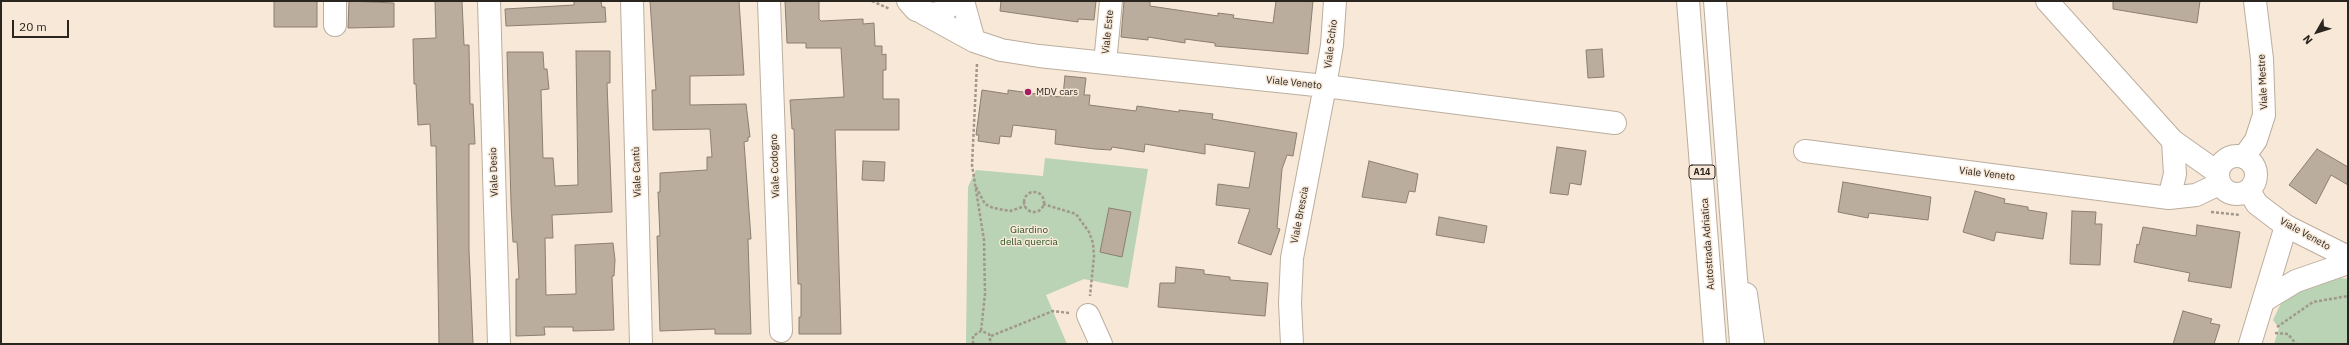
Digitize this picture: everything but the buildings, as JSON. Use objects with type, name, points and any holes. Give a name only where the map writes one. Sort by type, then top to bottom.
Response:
[{"type":"main road","points":[[335,1],[335,25]]},
{"type":"main road","name":"Viale Desio","points":[[489,1],[499,344]]},
{"type":"main road","name":"Viale Cantù","points":[[632,1],[641,344]]},
{"type":"main road","name":"Viale Codogno","points":[[769,1],[781,331]]},
{"type":"main road","points":[[916,7],[933,14],[942,12],[956,1]]},
{"type":"main road","points":[[963,1],[976,50]]},
{"type":"main road","name":"Viale Este","points":[[1105,63],[1111,1]]},
{"type":"main road","name":"Viale Schio","points":[[1325,86],[1332,45],[1335,1]]},
{"type":"main road","name":"Autostrada Adriatica","points":[[1688,1],[1715,344]]},
{"type":"main road","name":"A14","points":[[1715,1],[1741,344]]},
{"type":"main road","points":[[2047,1],[2173,141],[2218,178],[2222,188],[2232,194],[2238,195],[2249,191],[2255,181],[2256,175],[2252,164],[2244,157]]},
{"type":"main road","name":"Viale Mestre","points":[[2244,157],[2256,140],[2264,115],[2262,59],[2255,1]]},
{"type":"main road","name":"Viale Veneto","points":[[916,7],[976,50],[1001,50],[1105,63],[1325,86],[1614,123]]},
{"type":"main road","name":"Viale Brescia","points":[[1292,344],[1290,303],[1292,258],[1325,86]]},
{"type":"main road","points":[[1726,138],[1753,344]]},
{"type":"main road","points":[[1700,141],[1706,344]]},
{"type":"main road","points":[[2169,198],[2175,174],[2173,141]]},
{"type":"main road","name":"Viale Veneto","points":[[1805,151],[2169,198],[2196,195],[2218,178],[2219,167],[2227,158],[2238,156],[2244,157]]},
{"type":"main road","name":"Viale Veneto","points":[[2249,191],[2257,204],[2286,226],[2348,257]]},
{"type":"main road","points":[[2250,344],[2286,226]]},
{"type":"main road","points":[[2263,301],[2296,281],[2348,263]]},
{"type":"main road","points":[[1088,315],[1101,344]]},
{"type":"path","points":[[976,50],[973,181],[984,240],[985,294],[981,331]]},
{"type":"path","points":[[973,181],[985,204],[993,208],[1010,211],[1025,206]]},
{"type":"path","points":[[1032,192],[1041,195],[1044,204],[1035,212],[1029,211],[1025,206],[1025,197],[1032,192]]},
{"type":"path","points":[[990,336],[1053,311],[1088,315],[1094,256],[1093,243],[1089,232],[1076,214],[1044,204]]},
{"type":"path","points":[[2204,211],[2241,216]]},
{"type":"path","points":[[2271,339],[2275,328],[2313,302],[2348,296]]},
{"type":"path","points":[[973,344],[973,336],[981,331],[986,332],[990,336],[991,344]]},
{"type":"path","points":[[2273,334],[2283,332],[2288,334],[2296,344]]},
{"type":"green space","name":"Giardino della quercia","points":[[1045,158],[1148,169],[1128,288],[1084,279],[1046,295],[1067,344],[966,344],[968,187],[976,170],[1043,176]]},
{"type":"green space","points":[[2333,277],[2348,279],[2348,344],[2274,344],[2279,328],[2273,320],[2283,299],[2298,287]]},
{"type":"place","name":"MDV cars","points":[[1028,92]]}]
